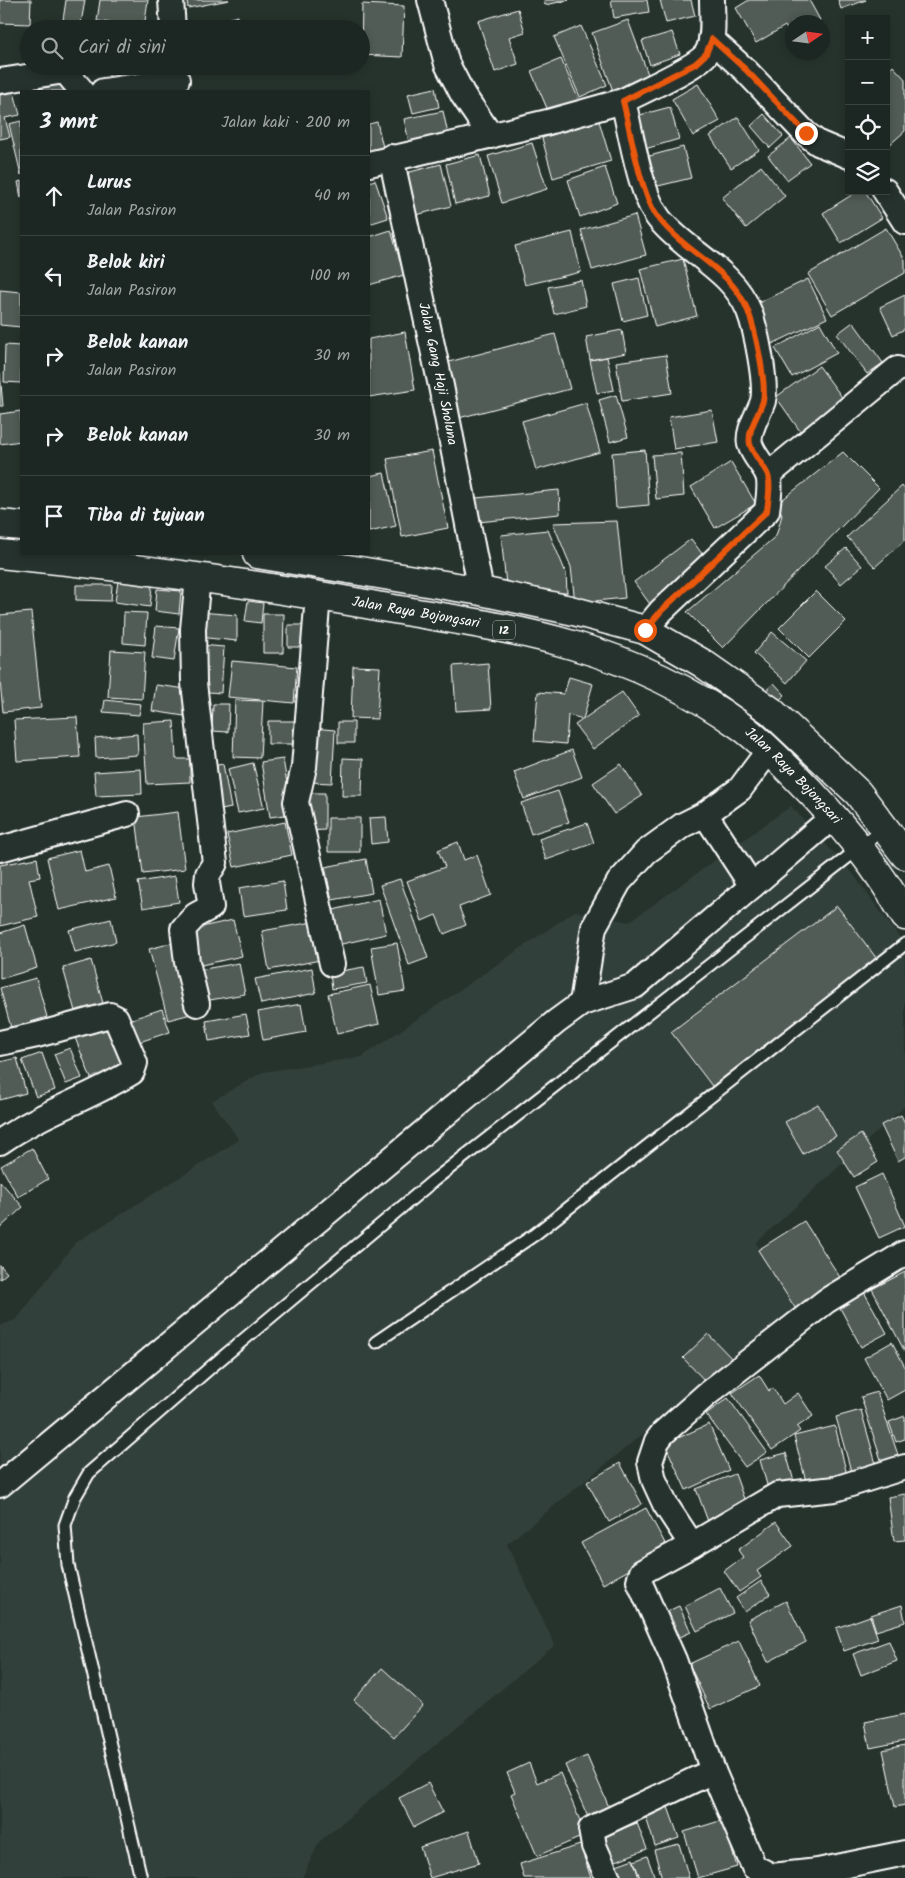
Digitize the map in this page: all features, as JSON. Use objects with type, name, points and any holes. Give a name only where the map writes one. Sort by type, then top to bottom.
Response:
[{"type":"highway","points":[[0,524],[20,526]]},
{"type":"highway","name":"Jalan Raya Bojongsari","points":[[0,554],[198,577],[451,618],[580,647],[632,665],[690,694],[742,728],[769,750],[834,816],[891,892],[905,916]]},
{"type":"highway","points":[[263,555],[481,591],[570,610],[645,630],[702,663],[771,711],[858,793],[905,855]]},
{"type":"street","points":[[171,0],[172,20]]},
{"type":"street","points":[[430,0],[447,64],[463,95],[491,136]]},
{"type":"street","points":[[380,161],[491,136],[623,101],[695,64],[706,54],[712,39],[712,0]]},
{"type":"street","points":[[712,39],[746,70],[806,133],[818,143],[845,154]]},
{"type":"street","points":[[0,81],[39,75]]},
{"type":"street","points":[[69,75],[81,90]]},
{"type":"street","points":[[109,90],[177,79]]},
{"type":"street","points":[[623,101],[639,172],[659,219],[719,270],[738,290],[749,312],[764,380],[763,399],[751,432],[750,443],[768,475],[769,494],[767,511],[661,611],[645,630]]},
{"type":"street","name":"Jalan Gang Haji Sholuna","points":[[380,161],[441,386],[481,591]]},
{"type":"street","points":[[888,195],[905,222]]},
{"type":"street","points":[[768,475],[897,368]]},
{"type":"street","points":[[197,1004],[187,962],[183,929],[196,915],[211,907],[207,883],[208,874],[216,863],[194,683],[193,629],[198,577]]},
{"type":"street","points":[[318,595],[304,767],[296,802],[332,964]]},
{"type":"street","points":[[582,1003],[594,927],[619,882],[646,852],[683,825],[705,814],[740,789],[769,750]]},
{"type":"street","points":[[0,849],[128,814]]},
{"type":"street","points":[[705,814],[752,886]]},
{"type":"street","points":[[0,1485],[582,1003],[635,986],[834,816]]},
{"type":"street","points":[[0,1043],[110,1015],[116,1018],[135,1063],[132,1072],[0,1142]]},
{"type":"street","points":[[692,1545],[665,1504],[654,1480],[650,1462],[663,1433],[707,1394],[826,1301],[905,1253]]},
{"type":"street","points":[[905,1466],[835,1490],[777,1495],[642,1572],[639,1581],[674,1660],[713,1771],[754,1867],[772,1876],[818,1874],[905,1853]]},
{"type":"street","points":[[608,1878],[594,1846],[591,1829],[713,1771]]},
{"type":"lane","points":[[141,1878],[68,1565],[64,1525],[74,1497],[89,1473],[211,1367],[433,1181],[860,850],[885,828]]},
{"type":"lane","points":[[376,1342],[534,1235],[567,1207],[598,1187],[905,944]]},
{"type":"shaded area","points":[[791,806],[853,874],[905,945],[905,1106],[756,1243],[795,1311],[507,1544],[555,1645],[319,1842],[302,1878],[0,1878],[0,1326],[17,1319],[75,1243],[239,1140],[212,1101],[263,1072],[362,1057],[575,911],[629,922]]},
{"type":"building","points":[[0,0],[31,0],[30,20],[20,20],[20,24],[0,23]]},
{"type":"building","points":[[66,0],[85,0],[82,20],[63,20]]},
{"type":"building","points":[[100,0],[148,0],[145,20],[97,20]]},
{"type":"building","points":[[187,0],[229,0],[188,8]]},
{"type":"building","points":[[544,0],[569,0],[545,5]]},
{"type":"building","points":[[611,0],[647,0],[649,12],[614,18]]},
{"type":"building","points":[[660,0],[691,0],[695,16],[666,23]]},
{"type":"building","points":[[749,0],[809,0],[817,15],[785,15],[785,26],[756,43],[736,8]]},
{"type":"building","points":[[838,0],[866,0],[841,9]]},
{"type":"building","points":[[362,4],[404,6],[402,57],[370,55],[370,20],[362,20]]},
{"type":"building","points":[[518,9],[525,32],[509,37],[518,64],[495,72],[478,21]]},
{"type":"building","points":[[238,16],[239,20],[222,20]]},
{"type":"building","points":[[628,20],[649,77],[613,91],[592,33]]},
{"type":"building","points":[[581,26],[607,85],[580,97],[554,37]]},
{"type":"building","points":[[672,32],[680,54],[650,65],[642,41]]},
{"type":"building","points":[[561,59],[582,107],[552,120],[531,71]]},
{"type":"building","points":[[893,66],[905,79],[905,131],[890,144],[890,105],[890,69]]},
{"type":"building","points":[[109,75],[144,75],[144,77],[109,77]]},
{"type":"building","points":[[68,82],[70,90],[35,90]]},
{"type":"building","points":[[698,84],[720,121],[693,136],[672,99]]},
{"type":"building","points":[[435,88],[439,107],[413,113],[408,94]]},
{"type":"building","points":[[14,92],[20,115],[5,118],[10,137],[0,139],[0,95]]},
{"type":"building","points":[[670,107],[679,139],[645,149],[636,116]]},
{"type":"building","points":[[443,111],[449,139],[410,147],[404,119]]},
{"type":"building","points":[[764,114],[783,136],[770,148],[751,126]]},
{"type":"building","points":[[738,117],[759,150],[731,168],[710,136]]},
{"type":"building","points":[[20,121],[20,171],[9,124]]},
{"type":"building","points":[[599,121],[611,161],[553,178],[542,138]]},
{"type":"building","points":[[377,122],[385,156],[370,160],[370,124]]},
{"type":"building","points":[[791,138],[810,163],[787,180],[768,156]]},
{"type":"building","points":[[532,143],[547,189],[502,203],[488,156]]},
{"type":"building","points":[[683,147],[691,178],[650,188],[642,158]]},
{"type":"building","points":[[480,155],[490,196],[455,204],[446,164]]},
{"type":"building","points":[[441,164],[451,206],[416,215],[406,173]]},
{"type":"building","points":[[761,166],[785,196],[746,228],[722,198]]},
{"type":"building","points":[[605,167],[617,203],[580,217],[568,180]]},
{"type":"building","points":[[375,180],[388,218],[370,224],[370,182]]},
{"type":"building","points":[[852,195],[868,195],[882,218],[841,243],[823,213]]},
{"type":"building","points":[[635,215],[646,255],[592,270],[581,230]]},
{"type":"building","points":[[886,228],[905,260],[905,273],[832,315],[808,274]]},
{"type":"building","points":[[391,230],[404,275],[370,285],[370,237]]},
{"type":"building","points":[[572,232],[581,272],[525,285],[515,246]]},
{"type":"building","points":[[683,259],[697,316],[655,327],[640,269]]},
{"type":"building","points":[[639,278],[647,315],[623,321],[614,284]]},
{"type":"building","points":[[808,279],[827,318],[770,345],[752,306]]},
{"type":"building","points":[[581,280],[586,306],[554,314],[548,287]]},
{"type":"building","points":[[0,290],[20,292],[20,327],[0,325]]},
{"type":"building","points":[[905,295],[905,329],[893,335],[880,307]]},
{"type":"building","points":[[853,322],[883,363],[867,374],[837,334]]},
{"type":"building","points":[[820,323],[837,353],[792,377],[775,348]]},
{"type":"building","points":[[622,330],[626,353],[590,360],[586,337]]},
{"type":"building","points":[[405,332],[415,390],[370,397],[370,339]]},
{"type":"building","points":[[555,334],[570,389],[455,419],[441,364]]},
{"type":"building","points":[[5,345],[20,346],[20,383],[4,382]]},
{"type":"building","points":[[666,355],[672,393],[622,401],[616,362]]},
{"type":"building","points":[[607,357],[614,390],[597,393],[590,360]]},
{"type":"building","points":[[819,366],[844,400],[800,431],[776,397]]},
{"type":"building","points":[[0,373],[3,406],[0,406]]},
{"type":"building","points":[[616,395],[628,437],[610,442],[599,400]]},
{"type":"building","points":[[586,403],[600,452],[536,470],[522,421]]},
{"type":"building","points":[[712,410],[718,442],[674,449],[669,417]]},
{"type":"building","points":[[20,411],[20,441],[0,444],[0,414]]},
{"type":"building","points":[[645,450],[649,505],[616,508],[612,453]]},
{"type":"building","points":[[432,451],[448,528],[402,537],[387,459]]},
{"type":"building","points":[[843,452],[879,488],[723,648],[687,612],[776,536],[782,515],[778,503]]},
{"type":"building","points":[[681,453],[684,496],[656,499],[652,455]]},
{"type":"building","points":[[731,462],[756,504],[715,528],[691,487]]},
{"type":"building","points":[[384,473],[396,526],[370,532],[370,476]]},
{"type":"building","points":[[902,486],[905,490],[905,540],[875,567],[847,537]]},
{"type":"building","points":[[559,490],[560,514],[478,522],[476,498]]},
{"type":"building","points":[[617,521],[625,598],[575,603],[571,567],[553,523]]},
{"type":"building","points":[[548,530],[566,573],[567,593],[507,595],[501,535]]},
{"type":"building","points":[[691,539],[709,563],[652,607],[634,582]]},
{"type":"building","points":[[846,548],[862,566],[841,584],[825,566]]},
{"type":"building","points":[[118,581],[152,586],[150,607],[115,602]]},
{"type":"building","points":[[76,585],[112,585],[111,601],[76,600]]},
{"type":"building","points":[[157,589],[181,591],[179,614],[155,611]]},
{"type":"building","points":[[816,591],[846,621],[809,658],[779,628]]},
{"type":"building","points":[[248,601],[263,603],[261,623],[245,621]]},
{"type":"building","points":[[31,612],[41,708],[3,712],[0,681],[0,615]]},
{"type":"building","points":[[124,612],[147,613],[145,645],[123,643]]},
{"type":"building","points":[[199,612],[237,615],[237,641],[198,637]]},
{"type":"building","points":[[263,614],[284,614],[283,653],[263,653]]},
{"type":"building","points":[[288,625],[303,625],[303,647],[288,647]]},
{"type":"building","points":[[156,626],[179,628],[174,661],[152,658]]},
{"type":"building","points":[[772,632],[806,661],[787,683],[754,653]]},
{"type":"building","points":[[201,645],[224,647],[221,693],[197,691]]},
{"type":"building","points":[[111,650],[145,652],[142,699],[108,697]]},
{"type":"building","points":[[232,661],[297,667],[294,703],[228,697]]},
{"type":"building","points":[[488,663],[491,709],[456,711],[453,666]]},
{"type":"building","points":[[353,666],[380,667],[377,719],[351,718]]},
{"type":"building","points":[[569,677],[593,684],[583,719],[568,715],[566,744],[534,741],[538,692],[564,694]]},
{"type":"building","points":[[774,683],[785,695],[771,707],[761,695]]},
{"type":"building","points":[[156,685],[187,689],[184,716],[152,711]]},
{"type":"building","points":[[622,692],[639,716],[593,749],[575,725]]},
{"type":"building","points":[[105,700],[141,704],[139,715],[103,712]]},
{"type":"building","points":[[235,700],[263,701],[260,758],[233,757]]},
{"type":"building","points":[[213,704],[229,704],[228,732],[212,731]]},
{"type":"building","points":[[77,717],[80,757],[17,761],[14,720]]},
{"type":"building","points":[[174,721],[176,759],[190,759],[190,782],[147,784],[143,723]]},
{"type":"building","points":[[268,721],[295,721],[295,744],[268,744]]},
{"type":"building","points":[[338,722],[354,722],[354,743],[338,743]]},
{"type":"building","points":[[313,728],[335,730],[332,783],[310,782]]},
{"type":"building","points":[[137,734],[138,755],[96,758],[95,738]]},
{"type":"building","points":[[572,750],[582,777],[524,799],[514,772]]},
{"type":"building","points":[[343,758],[363,759],[362,796],[342,796]]},
{"type":"building","points":[[283,759],[292,814],[270,817],[261,762]]},
{"type":"building","points":[[253,763],[264,808],[238,813],[228,769]]},
{"type":"building","points":[[223,764],[231,808],[217,811],[208,767]]},
{"type":"building","points":[[621,764],[642,796],[614,814],[593,783]]},
{"type":"building","points":[[141,769],[142,794],[96,796],[94,772]]},
{"type":"building","points":[[558,791],[569,822],[531,834],[521,803]]},
{"type":"building","points":[[305,793],[325,793],[325,830],[305,831]]},
{"type":"building","points":[[178,812],[185,869],[143,874],[136,817]]},
{"type":"building","points":[[386,817],[388,842],[371,844],[369,818]]},
{"type":"building","points":[[328,818],[360,818],[360,852],[328,852]]},
{"type":"building","points":[[285,822],[292,855],[234,867],[227,834]]},
{"type":"building","points":[[587,823],[594,843],[546,860],[539,839]]},
{"type":"building","points":[[458,842],[464,860],[477,855],[491,895],[459,907],[466,925],[444,934],[436,915],[422,921],[407,881],[445,867],[438,850]]},
{"type":"building","points":[[80,850],[85,872],[109,866],[116,897],[59,910],[47,858]]},
{"type":"building","points":[[37,858],[40,877],[29,879],[38,917],[0,926],[0,865]]},
{"type":"building","points":[[366,859],[372,893],[332,900],[325,867]]},
{"type":"building","points":[[175,876],[179,902],[143,908],[138,882]]},
{"type":"building","points":[[400,879],[428,958],[409,965],[380,885]]},
{"type":"building","points":[[283,881],[287,910],[243,916],[239,888]]},
{"type":"building","points":[[379,899],[386,934],[333,946],[325,912]]},
{"type":"building","points":[[837,906],[880,963],[715,1090],[671,1032]]},
{"type":"building","points":[[111,919],[116,942],[75,952],[69,930]]},
{"type":"building","points":[[233,920],[242,956],[197,966],[188,930]]},
{"type":"building","points":[[313,922],[320,960],[269,970],[262,931]]},
{"type":"building","points":[[25,925],[37,968],[0,979],[0,933]]},
{"type":"building","points":[[176,942],[195,1013],[168,1020],[149,949]]},
{"type":"building","points":[[397,943],[405,991],[379,995],[371,947]]},
{"type":"building","points":[[91,960],[104,1007],[76,1015],[63,968]]},
{"type":"building","points":[[239,963],[245,994],[204,1001],[198,970]]},
{"type":"building","points":[[364,967],[367,983],[332,989],[330,973]]},
{"type":"building","points":[[312,968],[316,993],[261,1004],[255,979]]},
{"type":"building","points":[[36,978],[47,1017],[11,1028],[0,988]]},
{"type":"building","points":[[370,985],[379,1024],[337,1034],[328,994]]},
{"type":"building","points":[[301,1004],[306,1032],[263,1040],[258,1012]]},
{"type":"building","points":[[162,1009],[170,1032],[136,1043],[129,1020]]},
{"type":"building","points":[[246,1014],[250,1034],[209,1041],[206,1021]]},
{"type":"building","points":[[109,1021],[127,1066],[92,1081],[74,1035]]},
{"type":"building","points":[[70,1048],[82,1078],[66,1084],[54,1054]]},
{"type":"building","points":[[42,1053],[55,1090],[36,1097],[22,1060]]},
{"type":"building","points":[[17,1058],[26,1093],[0,1100],[0,1062]]},
{"type":"building","points":[[818,1104],[836,1136],[803,1154],[785,1122]]},
{"type":"building","points":[[901,1115],[905,1123],[905,1157],[898,1161],[881,1125]]},
{"type":"building","points":[[861,1134],[878,1162],[854,1177],[837,1150]]},
{"type":"building","points":[[32,1148],[48,1179],[18,1197],[1,1166]]},
{"type":"building","points":[[882,1174],[905,1226],[879,1238],[855,1187]]},
{"type":"building","points":[[0,1181],[23,1207],[0,1228]]},
{"type":"building","points":[[804,1221],[843,1282],[797,1311],[758,1250]]},
{"type":"building","points":[[0,1265],[7,1273],[0,1279]]},
{"type":"building","points":[[905,1272],[905,1352],[872,1289]]},
{"type":"building","points":[[864,1292],[887,1333],[861,1347],[839,1306]]},
{"type":"building","points":[[708,1334],[737,1364],[712,1388],[683,1358]]},
{"type":"building","points":[[892,1342],[905,1367],[905,1390],[887,1400],[864,1358]]},
{"type":"building","points":[[759,1375],[769,1391],[773,1388],[783,1404],[798,1393],[813,1416],[797,1427],[800,1431],[772,1450],[732,1393]]},
{"type":"building","points":[[877,1392],[899,1458],[882,1463],[861,1397]]},
{"type":"building","points":[[728,1398],[767,1452],[745,1467],[706,1414]]},
{"type":"building","points":[[861,1410],[876,1464],[851,1471],[836,1417]]},
{"type":"building","points":[[905,1416],[905,1439],[896,1442],[889,1422]]},
{"type":"building","points":[[709,1424],[729,1470],[686,1490],[665,1444]]},
{"type":"building","points":[[835,1426],[848,1479],[808,1489],[794,1436]]},
{"type":"building","points":[[786,1453],[795,1485],[769,1492],[760,1460]]},
{"type":"building","points":[[620,1463],[642,1504],[609,1522],[587,1482]]},
{"type":"building","points":[[735,1474],[748,1510],[709,1524],[696,1489]]},
{"type":"building","points":[[905,1494],[905,1540],[894,1541],[888,1497]]},
{"type":"building","points":[[646,1508],[668,1549],[603,1584],[581,1543]]},
{"type":"building","points":[[776,1522],[793,1546],[757,1571],[761,1577],[739,1592],[724,1571],[743,1557],[738,1550]]},
{"type":"building","points":[[761,1581],[770,1594],[745,1612],[736,1598]]},
{"type":"building","points":[[720,1588],[733,1613],[697,1631],[685,1606]]},
{"type":"building","points":[[786,1601],[806,1642],[768,1662],[748,1620]]},
{"type":"building","points":[[902,1605],[905,1622],[876,1631],[871,1615]]},
{"type":"building","points":[[679,1606],[691,1632],[680,1637],[668,1611]]},
{"type":"building","points":[[870,1616],[878,1639],[844,1651],[836,1628]]},
{"type":"building","points":[[739,1641],[760,1686],[710,1709],[689,1664]]},
{"type":"building","points":[[889,1641],[897,1661],[861,1675],[853,1654]]},
{"type":"building","points":[[382,1668],[423,1705],[394,1737],[354,1700]]},
{"type":"building","points":[[905,1714],[905,1741],[870,1748],[865,1722]]},
{"type":"building","points":[[905,1745],[905,1805],[895,1807],[883,1750]]},
{"type":"building","points":[[587,1756],[612,1814],[591,1824],[565,1765]]},
{"type":"building","points":[[529,1763],[537,1783],[560,1773],[586,1835],[537,1856],[511,1794],[515,1792],[507,1773]]},
{"type":"building","points":[[428,1783],[443,1812],[414,1827],[399,1798]]},
{"type":"building","points":[[668,1807],[679,1838],[655,1846],[645,1814]]},
{"type":"building","points":[[723,1820],[737,1867],[698,1878],[684,1832]]},
{"type":"building","points":[[637,1823],[647,1849],[603,1866],[593,1839]]},
{"type":"building","points":[[469,1831],[479,1863],[430,1878],[420,1847]]},
{"type":"building","points":[[679,1844],[689,1878],[662,1878],[654,1850]]},
{"type":"building","points":[[580,1845],[591,1878],[524,1878],[520,1864]]},
{"type":"building","points":[[647,1856],[655,1878],[640,1878],[634,1861]]},
{"type":"building","points":[[633,1859],[639,1878],[612,1878],[608,1868]]},
{"type":"route","points":[[645,630],[661,611],[767,511],[769,494],[768,475],[757,459],[750,443],[751,432],[763,399],[764,380],[749,312],[738,290],[719,270],[659,219],[639,172],[623,101],[695,64],[706,54],[712,39],[746,70],[806,133]]}]
